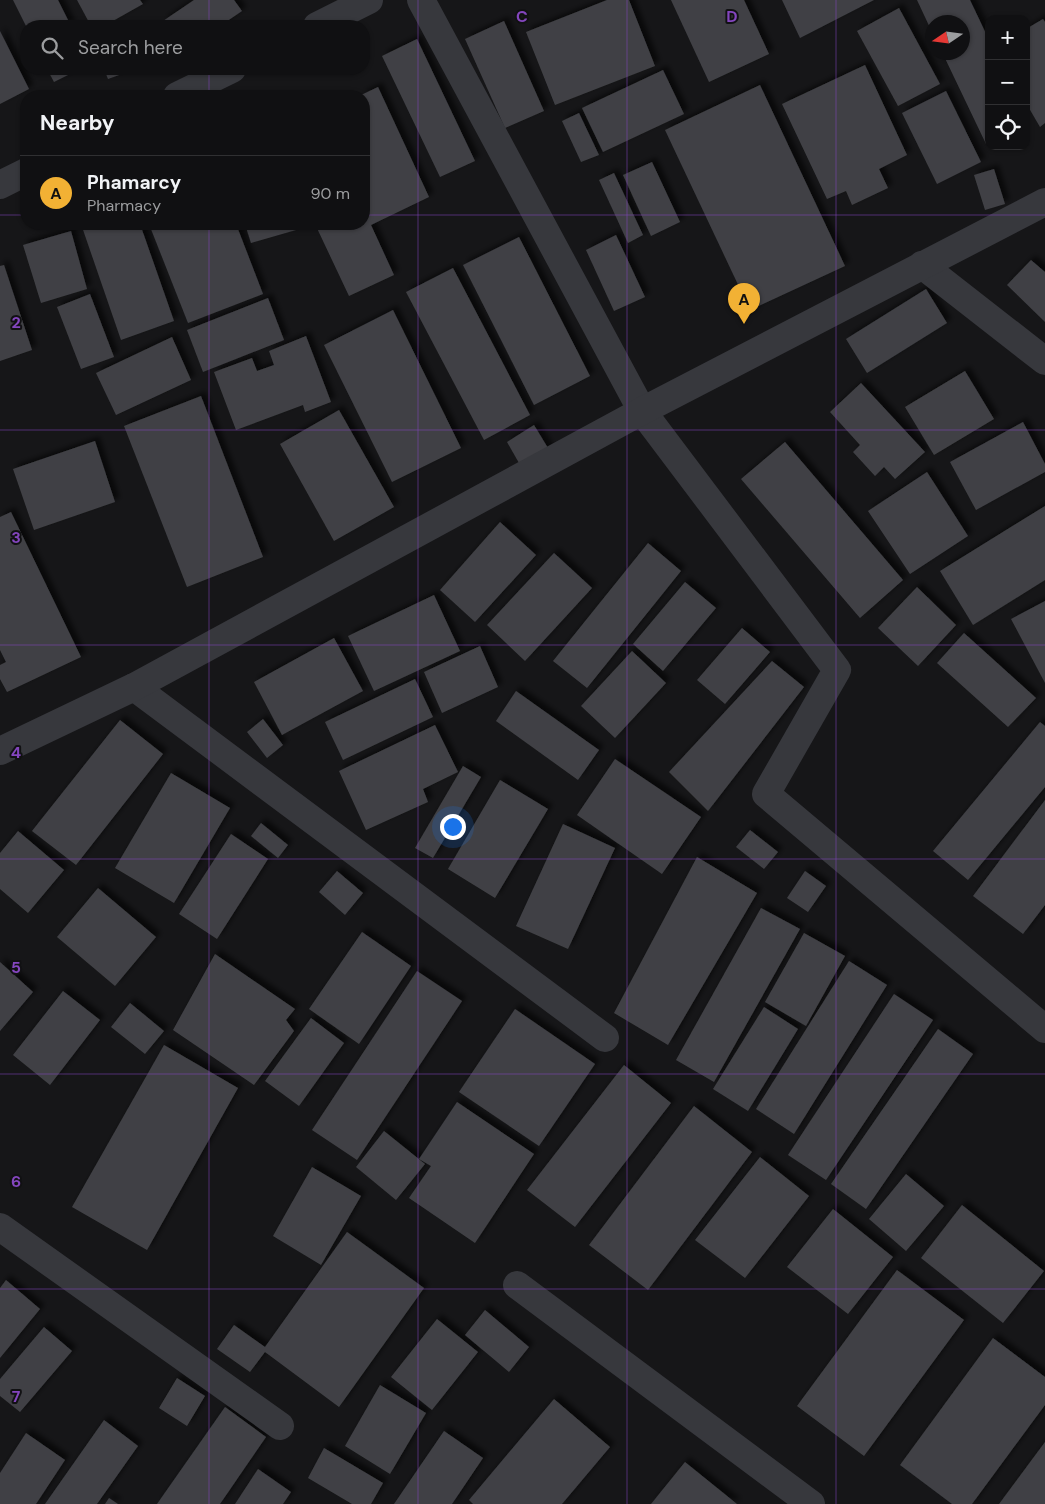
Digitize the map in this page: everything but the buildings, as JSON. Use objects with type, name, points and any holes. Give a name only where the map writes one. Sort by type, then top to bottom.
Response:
[{"type":"street","points":[[329,20],[369,0]]},
{"type":"street","points":[[421,0],[642,411],[837,670],[766,794],[1045,1029]]},
{"type":"street","points":[[189,90],[220,75]]},
{"type":"street","points":[[0,185],[20,175]]},
{"type":"street","points":[[0,751],[134,687],[642,411],[1045,202]]},
{"type":"street","points":[[922,265],[1045,361]]},
{"type":"street","points":[[134,687],[605,1038]]},
{"type":"street","points":[[0,1227],[280,1426]]},
{"type":"street","points":[[517,1285],[811,1504]]},
{"type":"place","name":"Phamarcy","points":[[744,324]]}]
